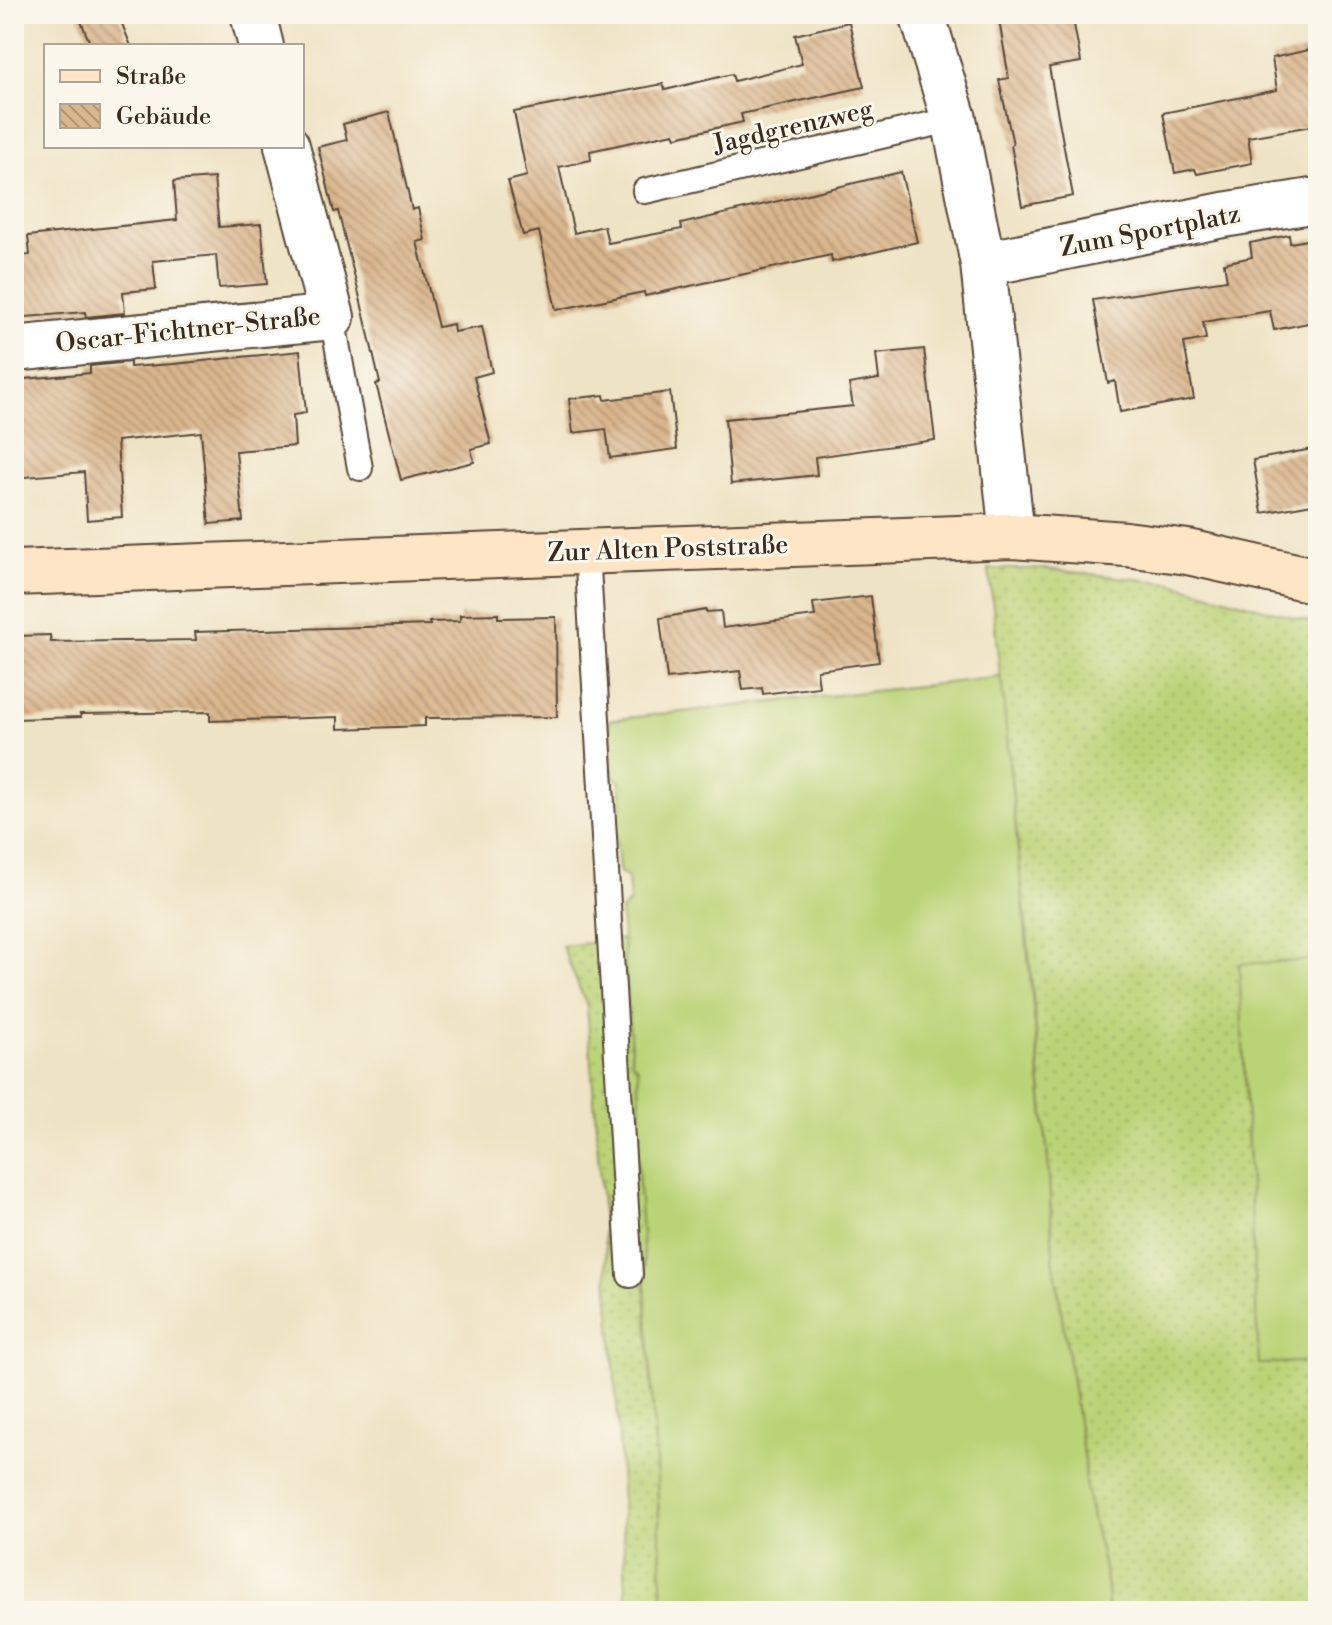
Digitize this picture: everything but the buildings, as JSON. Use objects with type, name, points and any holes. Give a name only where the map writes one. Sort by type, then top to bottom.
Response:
[{"type":"street","points":[[253,14],[260,44]]},
{"type":"street","points":[[922,14],[954,119],[983,264],[1012,536]]},
{"type":"street","name":"Oscar-Fichtner-Straße","points":[[14,349],[332,317],[288,148]]},
{"type":"street","name":"Zum Sportplatz","points":[[983,264],[1223,215],[1318,200]]},
{"type":"street","name":"Zur Alten Poststraße","points":[[14,573],[1012,536],[1188,552],[1318,581]]},
{"type":"lane","name":"Jagdgrenzweg","points":[[645,191],[954,119]]},
{"type":"lane","points":[[332,317],[360,468]]},
{"type":"lane","points":[[587,551],[630,1275]]},
{"type":"green space","points":[[989,569],[1045,569],[1172,583],[1318,624],[1318,1611],[1108,1611],[1105,1573],[1088,1499],[1053,1258],[1048,1160],[1029,953]]},
{"type":"green space","points":[[1001,677],[1048,1160],[1053,1258],[1088,1499],[1105,1573],[1108,1611],[663,1611],[636,1120],[641,1115],[638,1068],[632,1062],[621,911],[630,902],[628,878],[619,871],[615,815],[622,807],[620,782],[613,776],[609,720]]},
{"type":"green space","points":[[623,939],[632,1062],[638,1068],[641,1115],[636,1120],[663,1611],[627,1611],[618,1420],[587,1006],[562,946]]},
{"type":"green space","points":[[1318,960],[1318,1361],[1259,1364],[1239,964]]}]
